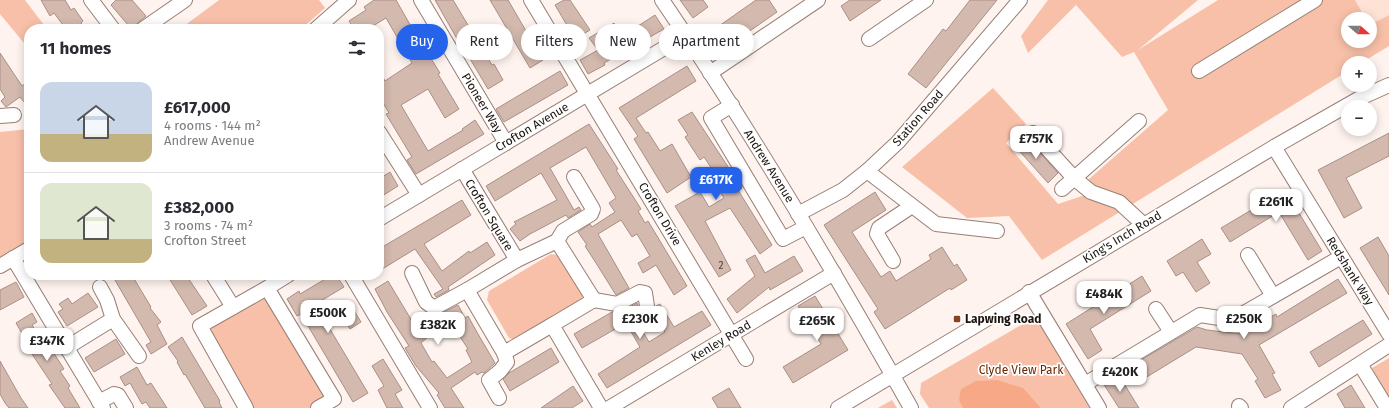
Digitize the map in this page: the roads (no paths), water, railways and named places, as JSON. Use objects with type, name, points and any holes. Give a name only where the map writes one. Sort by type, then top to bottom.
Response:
[{"type":"street","points":[[91,0],[109,24]]},
{"type":"street","points":[[151,24],[184,0]]},
{"type":"street","points":[[320,24],[334,5],[349,0]]},
{"type":"street","name":"Pioneer Way","points":[[421,0],[506,143]]},
{"type":"street","name":"Crofton Drive","points":[[531,0],[589,93],[746,359]]},
{"type":"street","name":"Andrew Avenue","points":[[662,0],[678,24]]},
{"type":"street","points":[[710,73],[818,0]]},
{"type":"street","points":[[868,39],[926,0]]},
{"type":"street","name":"Station Road","points":[[798,214],[843,190],[867,171],[898,142],[1020,0]]},
{"type":"street","points":[[1199,71],[1315,0]]},
{"type":"street","name":"Crofton Avenue","points":[[384,216],[659,51]]},
{"type":"street","name":"Andrew Avenue","points":[[702,60],[732,105],[834,273],[911,408]]},
{"type":"street","name":"King's Inch Road","points":[[838,408],[1029,292],[1274,147],[1360,98],[1389,85]]},
{"type":"street","name":"Andrew Avenue","points":[[732,105],[711,118],[783,239],[806,227]]},
{"type":"street","points":[[1062,189],[1139,121]]},
{"type":"street","points":[[1032,132],[1074,178],[1091,192],[1119,202],[1144,225]]},
{"type":"street","points":[[384,140],[419,195]]},
{"type":"street","name":"Redshank Way","points":[[1274,147],[1340,257],[1389,334]]},
{"type":"street","name":"Crofton Square","points":[[462,169],[516,260]]},
{"type":"street","points":[[867,171],[936,224],[997,231]]},
{"type":"street","points":[[574,177],[593,209],[591,214],[563,231],[557,241],[594,300]]},
{"type":"street","points":[[894,261],[877,234],[878,228],[912,206]]},
{"type":"street","name":"Crofton Square","points":[[412,273],[426,302],[434,308],[516,260],[557,241]]},
{"type":"street","points":[[0,266],[24,252]]},
{"type":"street","points":[[1248,255],[1273,296]]},
{"type":"street","points":[[1085,384],[1200,315],[1232,320],[1340,257]]},
{"type":"street","points":[[13,258],[24,277]]},
{"type":"street","name":"Kenley Road","points":[[609,408],[834,273]]},
{"type":"street","points":[[26,280],[101,405],[114,394],[118,395],[126,408]]},
{"type":"street","points":[[216,280],[233,308]]},
{"type":"street","points":[[246,408],[200,326],[280,280]]},
{"type":"street","points":[[354,280],[430,408]]},
{"type":"street","points":[[100,287],[107,300],[113,319],[139,356]]},
{"type":"street","points":[[266,288],[334,399],[318,408]]},
{"type":"street","points":[[467,290],[504,353],[507,362],[500,371],[489,380],[499,398]]},
{"type":"street","points":[[504,353],[594,300],[617,304],[640,292],[645,293],[648,313],[652,320]]},
{"type":"street","points":[[1029,292],[1099,408]]},
{"type":"street","points":[[1156,309],[1172,332]]},
{"type":"street","points":[[66,348],[113,319]]},
{"type":"street","points":[[552,325],[601,408]]},
{"type":"street","points":[[1291,408],[1389,345]]},
{"type":"street","points":[[1360,364],[1387,408]]},
{"type":"place","name":"Lapwing Road","points":[[957,319]]},
{"type":"park label","name":"Clyde View Park","points":[[1021,370]]}]
